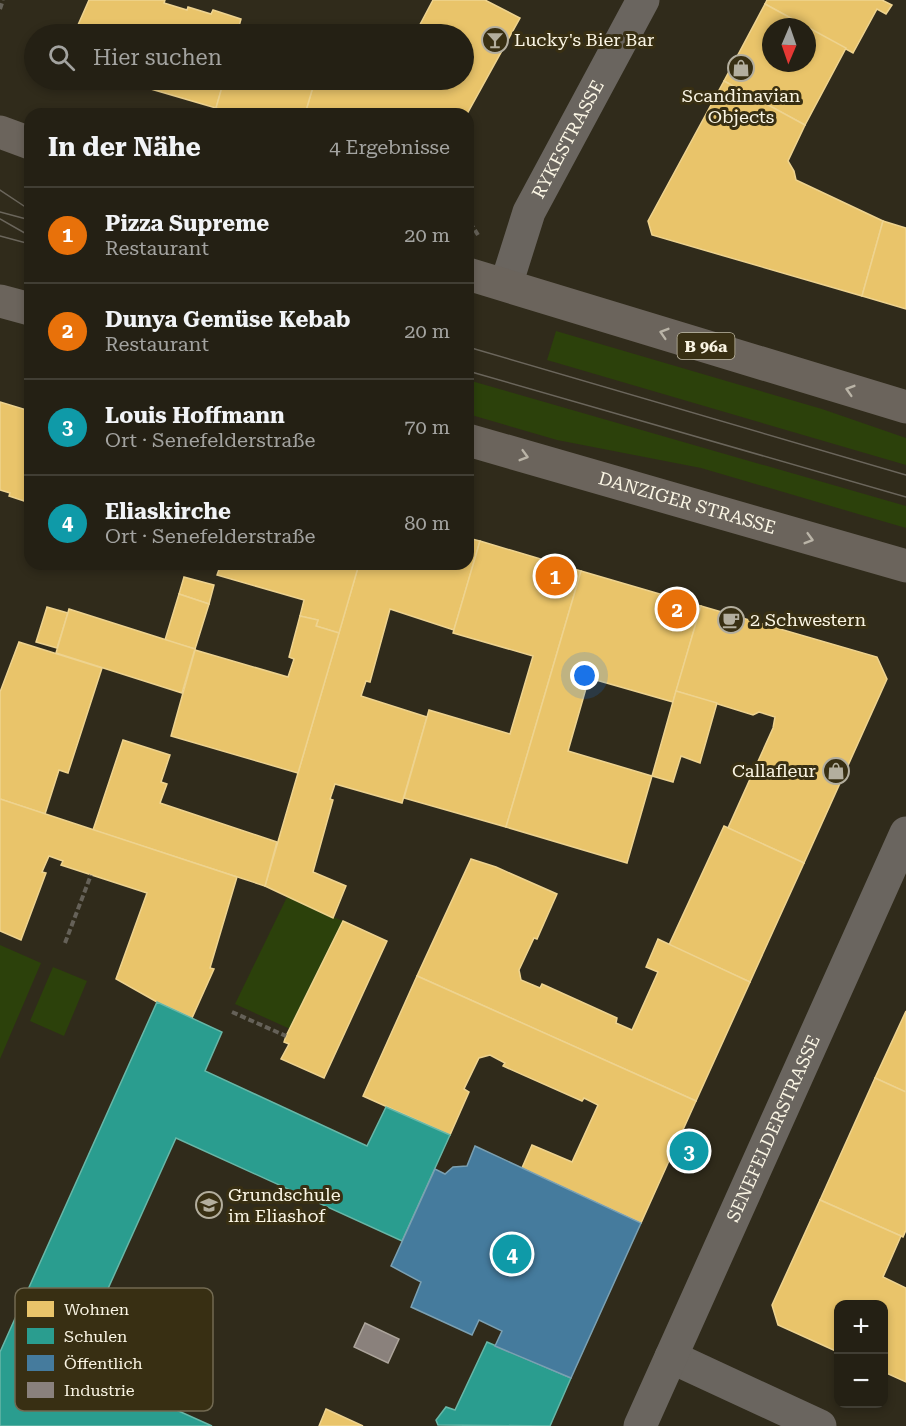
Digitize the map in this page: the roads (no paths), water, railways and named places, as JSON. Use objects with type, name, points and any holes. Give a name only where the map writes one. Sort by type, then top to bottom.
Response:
[{"type":"main road","points":[[0,132],[24,141]]},
{"type":"main road","name":"B 96a","points":[[474,276],[906,407]]},
{"type":"main road","points":[[0,301],[24,307]]},
{"type":"main road","name":"DANZIGER STRASSE","points":[[474,442],[906,566]]},
{"type":"street","name":"RYKESTRASSE","points":[[506,285],[529,212],[643,0]]},
{"type":"street","name":"SENEFELDERSTRASSE","points":[[640,1426],[906,833]]},
{"type":"street","points":[[671,1357],[820,1426]]},
{"type":"tram line","points":[[0,190],[24,206]]},
{"type":"tram line","points":[[0,212],[24,218]]},
{"type":"tram line","points":[[0,219],[24,233]]},
{"type":"tram line","points":[[0,236],[24,242]]},
{"type":"tram line","points":[[474,349],[906,475]]},
{"type":"tram line","points":[[474,373],[906,497]]},
{"type":"place","name":"Lucky's Bier Bar","points":[[495,40]]},
{"type":"place","name":"Scandinavian Objects","points":[[741,68]]},
{"type":"place","name":"Pizza Supreme","points":[[555,576]]},
{"type":"place","name":"Dunya Gemüse Kebab","points":[[677,609]]},
{"type":"place","name":"2 Schwestern","points":[[731,620]]},
{"type":"place","name":"Callafleur","points":[[836,771]]},
{"type":"place","name":"Louis Hoffmann","points":[[689,1151]]},
{"type":"place","name":"Grundschule im Eliashof","points":[[209,1205]]},
{"type":"place","name":"Eliaskirche","points":[[512,1254]]}]
